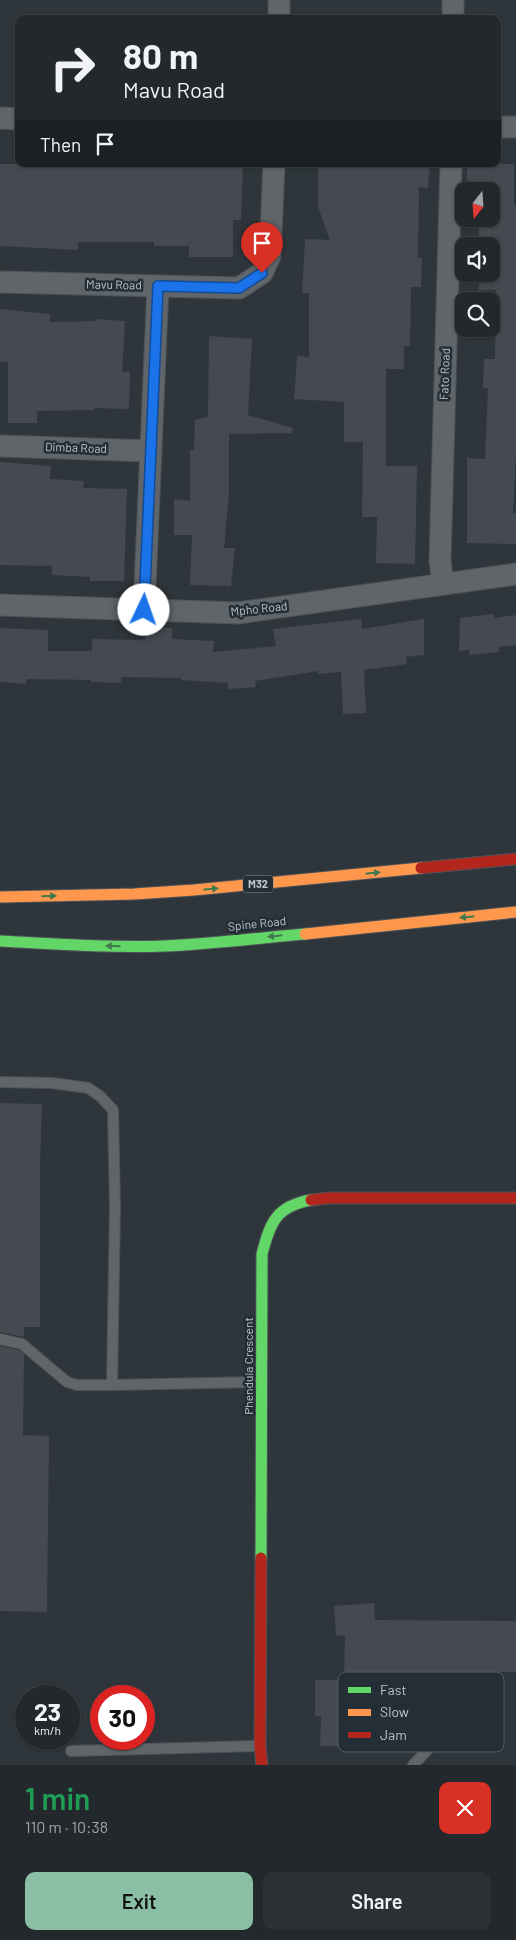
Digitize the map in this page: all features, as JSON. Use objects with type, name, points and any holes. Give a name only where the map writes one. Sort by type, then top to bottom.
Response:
[{"type":"main road","name":"M32","points":[[0,897],[194,890],[516,859]]},
{"type":"main road","name":"Spine Road","points":[[0,941],[163,946],[516,912]]},
{"type":"main road","name":"Phendula Crescent","points":[[262,1765],[260,1746],[262,1254],[266,1235],[276,1216],[287,1206],[301,1200],[329,1198],[516,1198]]},
{"type":"street","points":[[279,15],[280,0]]},
{"type":"street","points":[[453,0],[453,15]]},
{"type":"street","points":[[0,118],[15,118]]},
{"type":"street","points":[[501,127],[516,128]]},
{"type":"street","name":"Mavu Road","points":[[0,282],[239,288],[262,273],[270,256],[274,167]]},
{"type":"street","name":"Fato Road","points":[[442,584],[440,562],[451,167]]},
{"type":"street","points":[[144,610],[158,286]]},
{"type":"street","name":"Dimba Road","points":[[0,446],[151,451]]},
{"type":"street","name":"Mpho Road","points":[[0,605],[238,613],[516,574]]},
{"type":"lane","points":[[0,1082],[52,1083],[88,1088],[100,1096],[113,1110],[116,1206],[112,1385]]},
{"type":"lane","points":[[0,1339],[22,1344],[38,1355],[66,1382],[77,1385],[262,1382]]},
{"type":"lane","points":[[71,1751],[260,1746]]},
{"type":"lane","points":[[413,1765],[426,1752]]},
{"type":"building","points":[[0,164],[15,164],[15,167],[243,167],[241,220],[233,220],[233,257],[189,257],[189,246],[154,246],[154,242],[78,242],[78,250],[0,246]]},
{"type":"building","points":[[501,164],[514,164],[514,205],[516,205],[516,454],[513,513],[516,513],[516,544],[467,543],[467,458],[485,459],[488,388],[483,388],[484,359],[495,359],[495,337],[500,337],[500,292],[496,292],[496,290],[479,290],[479,282],[500,282],[500,237],[479,237],[479,228],[500,228],[500,182],[467,182],[467,167],[501,167]]},
{"type":"building","points":[[318,167],[430,167],[428,188],[419,187],[418,258],[422,258],[421,287],[411,287],[410,346],[404,346],[404,369],[386,369],[386,466],[417,466],[415,564],[376,563],[377,517],[362,517],[363,442],[344,442],[344,402],[294,399],[297,356],[309,357],[309,293],[302,293],[305,239],[330,240],[318,207]]},
{"type":"building","points":[[0,309],[50,314],[50,322],[97,321],[97,319],[125,321],[122,372],[130,372],[129,409],[94,408],[94,410],[37,411],[37,423],[8,423],[8,362],[0,361]]},
{"type":"building","points":[[209,336],[252,339],[248,415],[293,428],[292,433],[229,434],[229,492],[224,548],[235,548],[231,586],[190,585],[192,535],[174,535],[174,499],[190,501],[190,450],[194,450],[195,420],[208,417]]},
{"type":"building","points":[[0,462],[51,466],[50,479],[84,481],[83,488],[127,489],[124,581],[90,581],[90,577],[52,575],[52,566],[0,565]]},
{"type":"building","points":[[494,614],[495,618],[516,615],[516,645],[498,647],[499,652],[470,655],[469,650],[459,651],[460,618]]},
{"type":"building","points":[[361,619],[362,629],[424,619],[424,655],[406,657],[407,664],[364,670],[366,713],[343,714],[341,672],[318,674],[318,671],[255,681],[256,687],[228,689],[228,683],[181,680],[181,678],[121,677],[121,683],[91,682],[91,680],[26,679],[26,684],[0,682],[0,628],[48,630],[48,651],[92,651],[92,639],[145,640],[146,628],[172,628],[172,639],[214,641],[213,652],[276,646],[273,629]]},
{"type":"building","points":[[0,1103],[42,1104],[40,1327],[24,1327],[24,1337],[0,1332]]},
{"type":"building","points":[[0,1346],[19,1350],[24,1354],[23,1435],[49,1436],[47,1612],[0,1611]]},
{"type":"building","points":[[374,1603],[375,1620],[516,1621],[516,1672],[344,1672],[345,1635],[336,1636],[334,1606]]},
{"type":"building","points":[[315,1680],[338,1680],[338,1746],[320,1746],[321,1716],[315,1716]]},
{"type":"traffic: fast","points":[[0,941],[164,946],[305,934]]},
{"type":"traffic: fast","points":[[261,1558],[262,1254],[268,1233],[276,1218],[290,1207],[311,1200]]},
{"type":"traffic: slow","points":[[0,897],[134,894],[194,890],[421,868]]},
{"type":"traffic: slow","points":[[305,934],[516,912]]},
{"type":"traffic: jam","points":[[421,868],[516,859]]},
{"type":"traffic: jam","points":[[311,1200],[329,1198],[516,1198]]},
{"type":"traffic: jam","points":[[261,1558],[260,1746],[262,1765]]},
{"type":"route","points":[[144,610],[158,286],[239,288],[262,273]]}]
